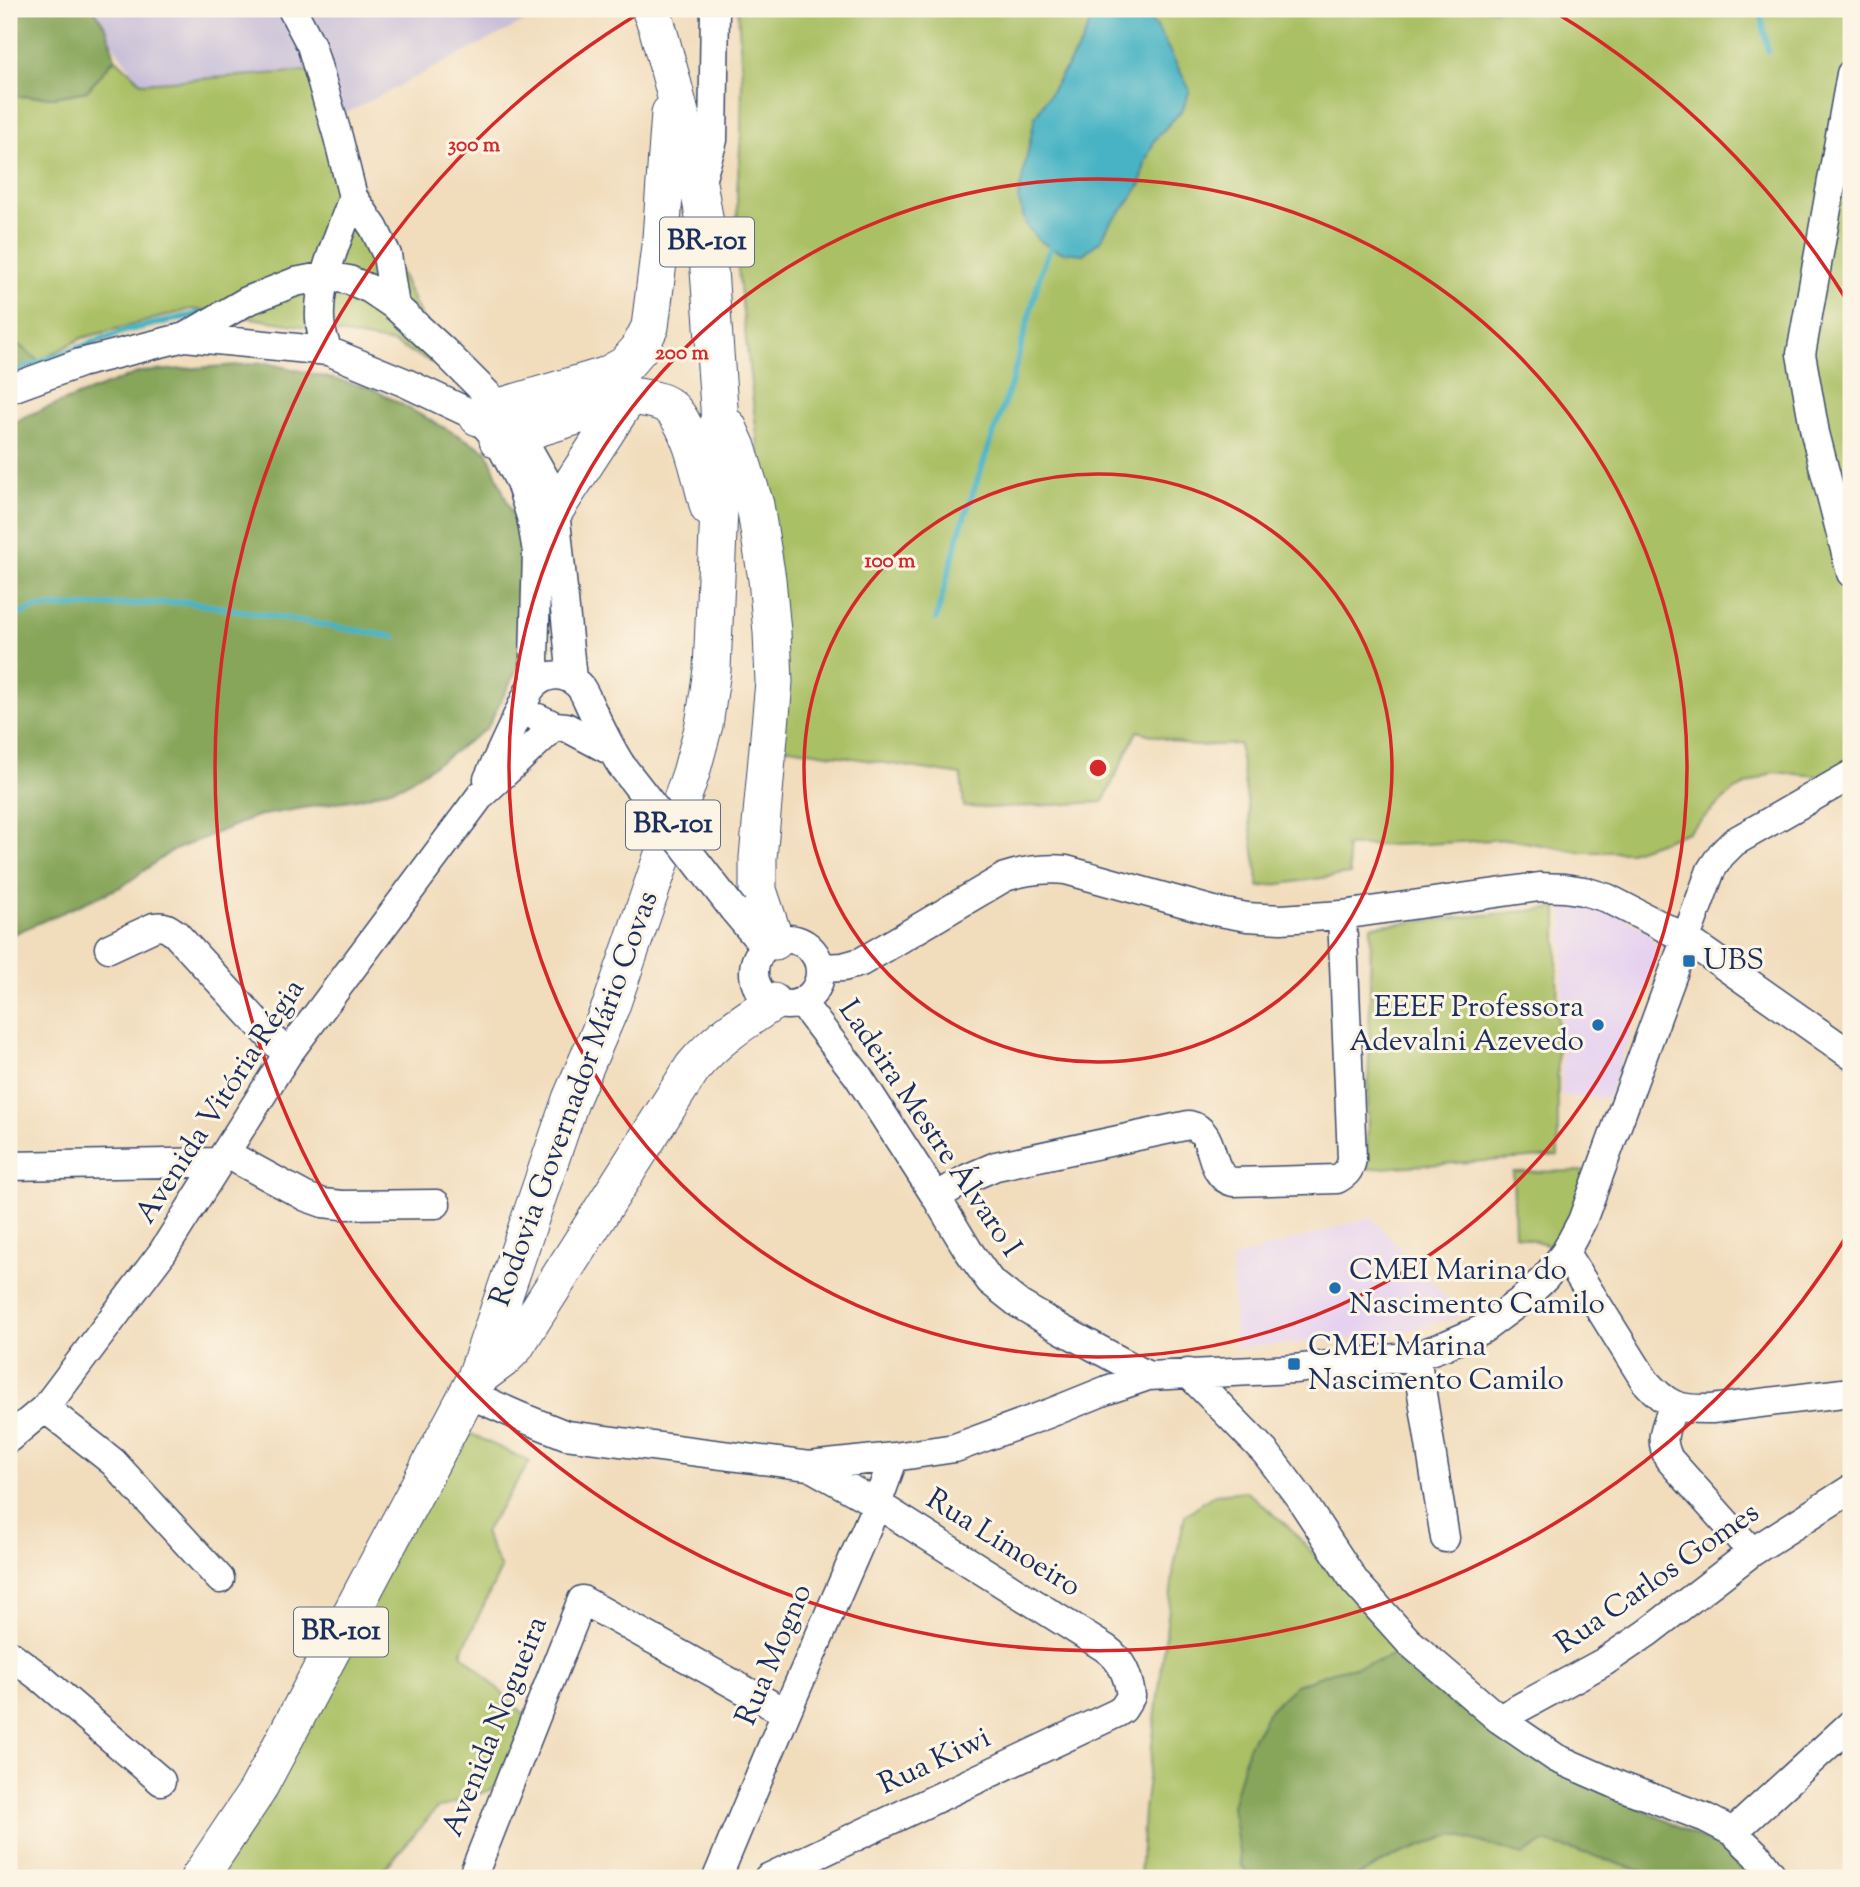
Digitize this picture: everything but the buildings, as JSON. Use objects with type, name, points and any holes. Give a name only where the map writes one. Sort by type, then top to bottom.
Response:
[{"type":"main road","name":"Rodovia Governador Mário Covas","points":[[199,1878],[257,1791],[472,1387],[571,1099],[611,1006],[691,773],[704,725],[712,670],[721,463],[706,229],[699,188],[672,81],[650,9]]},
{"type":"main road","points":[[499,425],[605,376],[625,365],[639,349],[650,327],[661,238],[672,81]]},
{"type":"main road","points":[[499,425],[638,397],[656,399],[672,408],[686,429],[719,539]]},
{"type":"main road","points":[[555,510],[626,401]]},
{"type":"main road","points":[[719,407],[737,447],[755,505],[767,579],[774,682],[758,858],[758,890],[770,944]]},
{"type":"main road","points":[[472,1387],[515,1347],[693,1067],[721,1037],[787,1002]]},
{"type":"street","points":[[292,9],[311,45],[353,197],[374,228],[387,254],[395,306]]},
{"type":"street","points":[[699,188],[713,140],[715,9]]},
{"type":"street","points":[[1851,74],[1801,354],[1815,433],[1851,573]]},
{"type":"street","points":[[328,351],[320,320],[320,300],[353,197]]},
{"type":"street","points":[[9,389],[80,363],[185,337],[247,301],[295,282],[326,276],[370,289],[395,306],[443,350],[499,425],[545,480],[555,510],[577,684],[584,700],[583,711],[576,721],[560,727]]},
{"type":"street","points":[[185,337],[328,351],[499,425],[531,517],[537,552],[532,710],[541,720],[560,727],[616,758]]},
{"type":"street","points":[[532,688],[546,676],[559,675],[577,684],[616,758],[733,909],[770,944]]},
{"type":"street","name":"Avenida Vitória Régia","points":[[9,1438],[45,1408],[162,1253],[287,1055],[481,795],[532,688]]},
{"type":"street","name":"Avenida Vitória Régia","points":[[481,795],[560,727]]},
{"type":"street","points":[[472,1387],[521,1417],[566,1435],[809,1466],[955,1448],[1148,1376],[1294,1369],[1416,1356],[1483,1329],[1522,1300],[1545,1278],[1565,1253],[1582,1221],[1711,870],[1734,842],[1851,776]]},
{"type":"street","points":[[820,968],[843,967],[861,962],[1005,877],[1046,868],[1066,870],[1214,911],[1281,919],[1342,915],[1539,887],[1564,888],[1607,898],[1681,949],[1851,1055]]},
{"type":"street","points":[[936,1197],[968,1178],[996,1166],[1189,1125],[1202,1130],[1218,1172],[1227,1181],[1337,1179],[1346,1174],[1352,1158],[1342,915]]},
{"type":"street","points":[[108,948],[154,927],[168,928],[287,1055]]},
{"type":"street","points":[[781,939],[800,942],[810,948],[817,957],[820,968],[820,980],[811,995],[787,1002],[761,992],[754,974],[756,962],[770,944],[781,939]]},
{"type":"street","name":"Ladeira Mestre Álvaro I","points":[[787,1002],[858,1076],[990,1281],[1029,1310],[1148,1376]]},
{"type":"street","points":[[9,1167],[223,1157],[323,1203],[436,1204]]},
{"type":"street","points":[[1565,1253],[1645,1381],[1659,1397],[1674,1405],[1712,1409],[1851,1392]]},
{"type":"street","points":[[1416,1356],[1445,1538]]},
{"type":"street","points":[[1188,1373],[1272,1461],[1300,1498],[1355,1582],[1399,1631],[1499,1719],[1556,1758],[1620,1786],[1706,1818],[1733,1832],[1757,1855],[1774,1878]]},
{"type":"street","points":[[1674,1405],[1664,1431],[1663,1446],[1669,1459],[1752,1552]]},
{"type":"street","points":[[45,1408],[113,1462],[220,1579]]},
{"type":"street","name":"Rua Mogno","points":[[717,1878],[877,1504],[894,1457]]},
{"type":"street","name":"Rua Limoeiro","points":[[809,1466],[877,1504],[1112,1653],[1125,1669],[1130,1696],[1128,1703]]},
{"type":"street","name":"Rua Carlos Gomes","points":[[1499,1719],[1604,1662],[1647,1633],[1752,1552],[1851,1489]]},
{"type":"street","name":"Avenida Nogueira","points":[[472,1878],[582,1600],[786,1713]]},
{"type":"street","points":[[9,1654],[41,1678],[161,1781]]},
{"type":"street","name":"Rua Kiwi","points":[[768,1878],[1117,1713],[1128,1703]]},
{"type":"street","points":[[1733,1832],[1851,1724]]},
{"type":"shaded area","points":[[88,9],[549,9],[323,125],[160,112]]},
{"type":"shaded area","name":"EEEF Professora Adevalni Azevedo","points":[[1583,904],[1609,908],[1650,934],[1658,953],[1608,1098],[1562,1096],[1563,906]]},
{"type":"shaded area","name":"CMEI Marina do Nascimento Camilo","points":[[1371,1217],[1464,1316],[1384,1336],[1235,1348],[1232,1259]]},
{"type":"green space","points":[[9,9],[94,9],[107,30],[115,58],[87,91],[55,97],[9,96]]},
{"type":"green space","points":[[738,9],[1095,9],[1082,43],[1051,91],[1083,254],[1101,240],[1110,223],[1141,184],[1145,162],[1155,139],[1183,109],[1157,27],[1138,9],[1846,9],[1851,21],[1851,765],[1830,777],[1773,772],[1733,791],[1688,832],[1630,852],[1581,852],[1508,839],[1346,846],[1350,874],[1259,887],[1239,744],[1192,746],[1137,731],[1103,802],[996,808],[964,807],[961,775],[783,747],[777,612],[738,270],[737,191],[742,79]]},
{"type":"green space","points":[[115,58],[142,83],[308,71],[445,369],[393,343],[192,309],[82,338],[39,361],[9,337],[9,96],[55,97],[87,91]]},
{"type":"green space","points":[[9,337],[39,361],[9,376]]},
{"type":"green space","points":[[267,363],[371,388],[487,451],[530,569],[526,652],[487,728],[403,785],[362,798],[257,816],[170,852],[123,886],[9,936],[9,426],[26,416],[140,372]]},
{"type":"green space","points":[[1557,908],[1558,1156],[1367,1169],[1371,926]]},
{"type":"green space","points":[[1594,1171],[1563,1249],[1515,1235],[1513,1172]]},
{"type":"green space","points":[[461,1429],[530,1462],[484,1533],[501,1569],[461,1653],[530,1720],[498,1787],[436,1809],[377,1878],[215,1878]]},
{"type":"green space","points":[[1246,1491],[1288,1526],[1401,1651],[1379,1661],[1333,1672],[1296,1685],[1241,1865],[1252,1878],[1140,1878],[1144,1810],[1174,1567],[1185,1515],[1215,1494]]},
{"type":"green space","points":[[1401,1651],[1516,1744],[1731,1854],[1749,1870],[1736,1878],[1662,1878],[1544,1842],[1523,1855],[1454,1834],[1397,1855],[1354,1878],[1252,1878],[1241,1865],[1232,1806],[1248,1747],[1270,1709],[1296,1685],[1333,1672],[1379,1661]]},
{"type":"green space","points":[[1454,1834],[1523,1855],[1544,1842],[1662,1878],[1354,1878],[1397,1855]]},
{"type":"water","points":[[1095,9],[1138,9],[1157,27],[1190,90],[1183,109],[1155,139],[1145,162],[1141,183],[1110,223],[1101,240],[1083,254],[1062,252],[1039,240],[1027,227],[1018,199],[1035,117],[1082,43]]},
{"type":"waterway","points":[[1760,9],[1768,51]]},
{"type":"waterway","points":[[936,619],[960,530],[1011,384],[1043,264],[1053,243]]},
{"type":"waterway","points":[[13,374],[125,331],[202,313]]},
{"type":"waterway","points":[[9,619],[34,608],[187,602],[395,637]]},
{"type":"place","name":"UBS","points":[[1689,961]]},
{"type":"place","name":"EEEF Professora Adevalni Azevedo","points":[[1598,1025]]},
{"type":"place","name":"CMEI Marina do Nascimento Camilo","points":[[1335,1288]]},
{"type":"place","name":"CMEI Marina Nascimento Camilo","points":[[1294,1364]]}]
